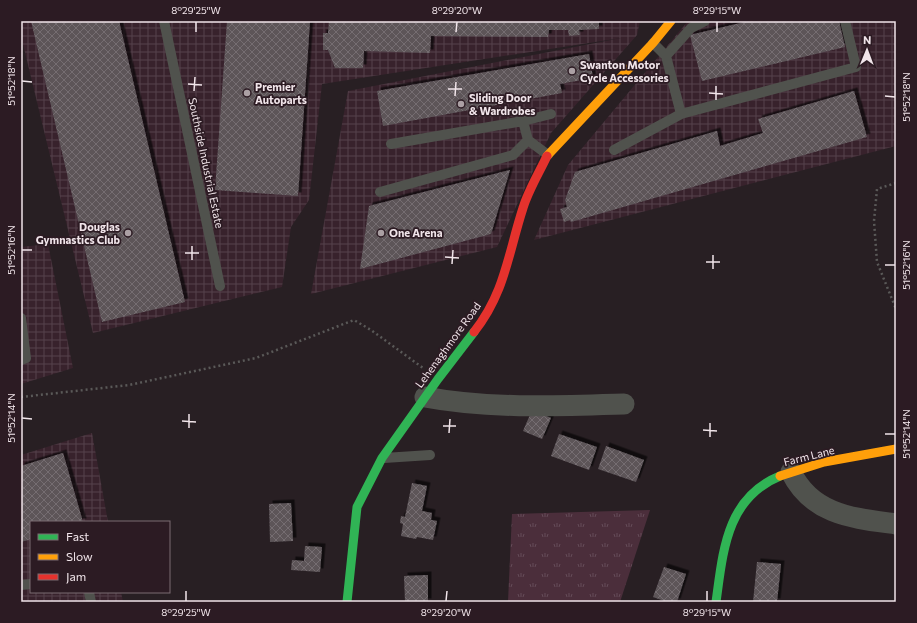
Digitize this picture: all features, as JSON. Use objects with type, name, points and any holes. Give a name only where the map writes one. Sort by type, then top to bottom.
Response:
[{"type":"street","name":"Lehenaghmore Road","points":[[347,602],[357,507],[382,458],[438,379],[484,320],[500,290],[523,207],[548,155],[653,43],[671,21]]},
{"type":"street","points":[[425,398],[454,403],[566,405],[624,404]]},
{"type":"street","name":"Farm Lane","points":[[716,602],[728,534],[741,508],[757,488],[783,474],[896,449]]},
{"type":"street","points":[[791,472],[797,484],[808,497],[828,510],[853,518],[896,524]]},
{"type":"lane","name":"Southside Industrial Estate","points":[[164,21],[220,286]]},
{"type":"lane","points":[[666,56],[691,28],[705,21]]},
{"type":"lane","points":[[614,150],[681,114],[856,67],[845,21]]},
{"type":"lane","points":[[653,43],[666,56],[681,114]]},
{"type":"lane","points":[[392,144],[523,121],[551,114]]},
{"type":"lane","points":[[523,121],[528,140],[548,155]]},
{"type":"lane","points":[[380,192],[513,155],[528,140]]},
{"type":"lane","points":[[21,318],[26,358],[21,360]]},
{"type":"lane","points":[[382,458],[430,455]]},
{"type":"path","points":[[896,184],[877,189],[874,221],[877,262],[896,309]]},
{"type":"path","points":[[21,397],[129,385],[256,358],[354,320],[371,330],[438,379]]},
{"type":"shaded area","points":[[21,21],[640,21],[637,35],[551,133],[497,247],[311,294],[348,91],[621,38],[322,84],[309,200],[291,227],[282,287],[93,333],[21,36]]},
{"type":"shaded area","points":[[688,21],[896,21],[896,146],[534,240],[568,165]]},
{"type":"shaded area","points":[[48,244],[73,368],[21,384],[21,247]]},
{"type":"shaded area","points":[[92,433],[108,521],[30,521],[30,593],[121,593],[123,602],[21,602],[21,455]]},
{"type":"green space","points":[[650,510],[620,602],[508,602],[512,514]]},
{"type":"building","points":[[31,21],[119,21],[185,302],[102,322]]},
{"type":"building","points":[[227,21],[310,21],[298,196],[215,190]]},
{"type":"building","points":[[329,21],[599,21],[599,29],[579,30],[580,35],[569,36],[568,30],[549,30],[548,37],[431,36],[430,53],[364,51],[363,68],[335,68],[328,50],[323,50],[323,33],[328,33]]},
{"type":"building","points":[[749,21],[839,21],[845,47],[702,81],[690,35]]},
{"type":"building","points":[[589,54],[593,78],[560,84],[562,93],[383,126],[377,91]]},
{"type":"building","points":[[854,91],[867,137],[571,222],[570,220],[564,222],[560,209],[567,207],[565,200],[575,172],[717,131],[720,146],[763,133],[758,119]]},
{"type":"building","points":[[510,170],[491,234],[360,269],[369,206]]},
{"type":"building","points":[[532,410],[551,418],[542,439],[523,431]]},
{"type":"building","points":[[559,434],[597,447],[589,470],[551,456]]},
{"type":"building","points":[[606,446],[644,460],[636,482],[598,469]]},
{"type":"building","points":[[63,453],[83,521],[30,521],[30,539],[21,542],[21,466]]},
{"type":"building","points":[[412,483],[427,486],[422,511],[432,513],[431,520],[437,521],[433,540],[401,536],[403,524],[400,523],[401,516],[405,517]]},
{"type":"building","points":[[291,503],[293,541],[270,542],[269,504]]},
{"type":"building","points":[[305,546],[322,547],[320,572],[291,570],[292,560],[304,561]]},
{"type":"building","points":[[757,562],[781,564],[777,602],[753,602]]},
{"type":"building","points":[[664,567],[686,574],[677,602],[667,602],[653,597]]},
{"type":"building","points":[[428,575],[428,602],[405,602],[404,576]]},
{"type":"traffic: fast","points":[[347,602],[357,507],[382,458],[438,379],[474,332]]},
{"type":"traffic: fast","points":[[716,602],[725,546],[730,528],[738,512],[748,498],[762,486],[780,476]]},
{"type":"traffic: slow","points":[[547,156],[653,43],[671,21]]},
{"type":"traffic: slow","points":[[780,476],[824,462],[896,449]]},
{"type":"traffic: jam","points":[[474,332],[493,303],[504,273],[525,202],[547,156]]},
{"type":"place","name":"Swanton Motor Cycle Accessories","points":[[572,71]]},
{"type":"place","name":"Premier Autoparts","points":[[247,93]]},
{"type":"place","name":"Sliding Door & Wardrobes","points":[[461,104]]},
{"type":"place","name":"Douglas Gymnastics Club","points":[[128,233]]},
{"type":"place","name":"One Arena","points":[[381,233]]}]
